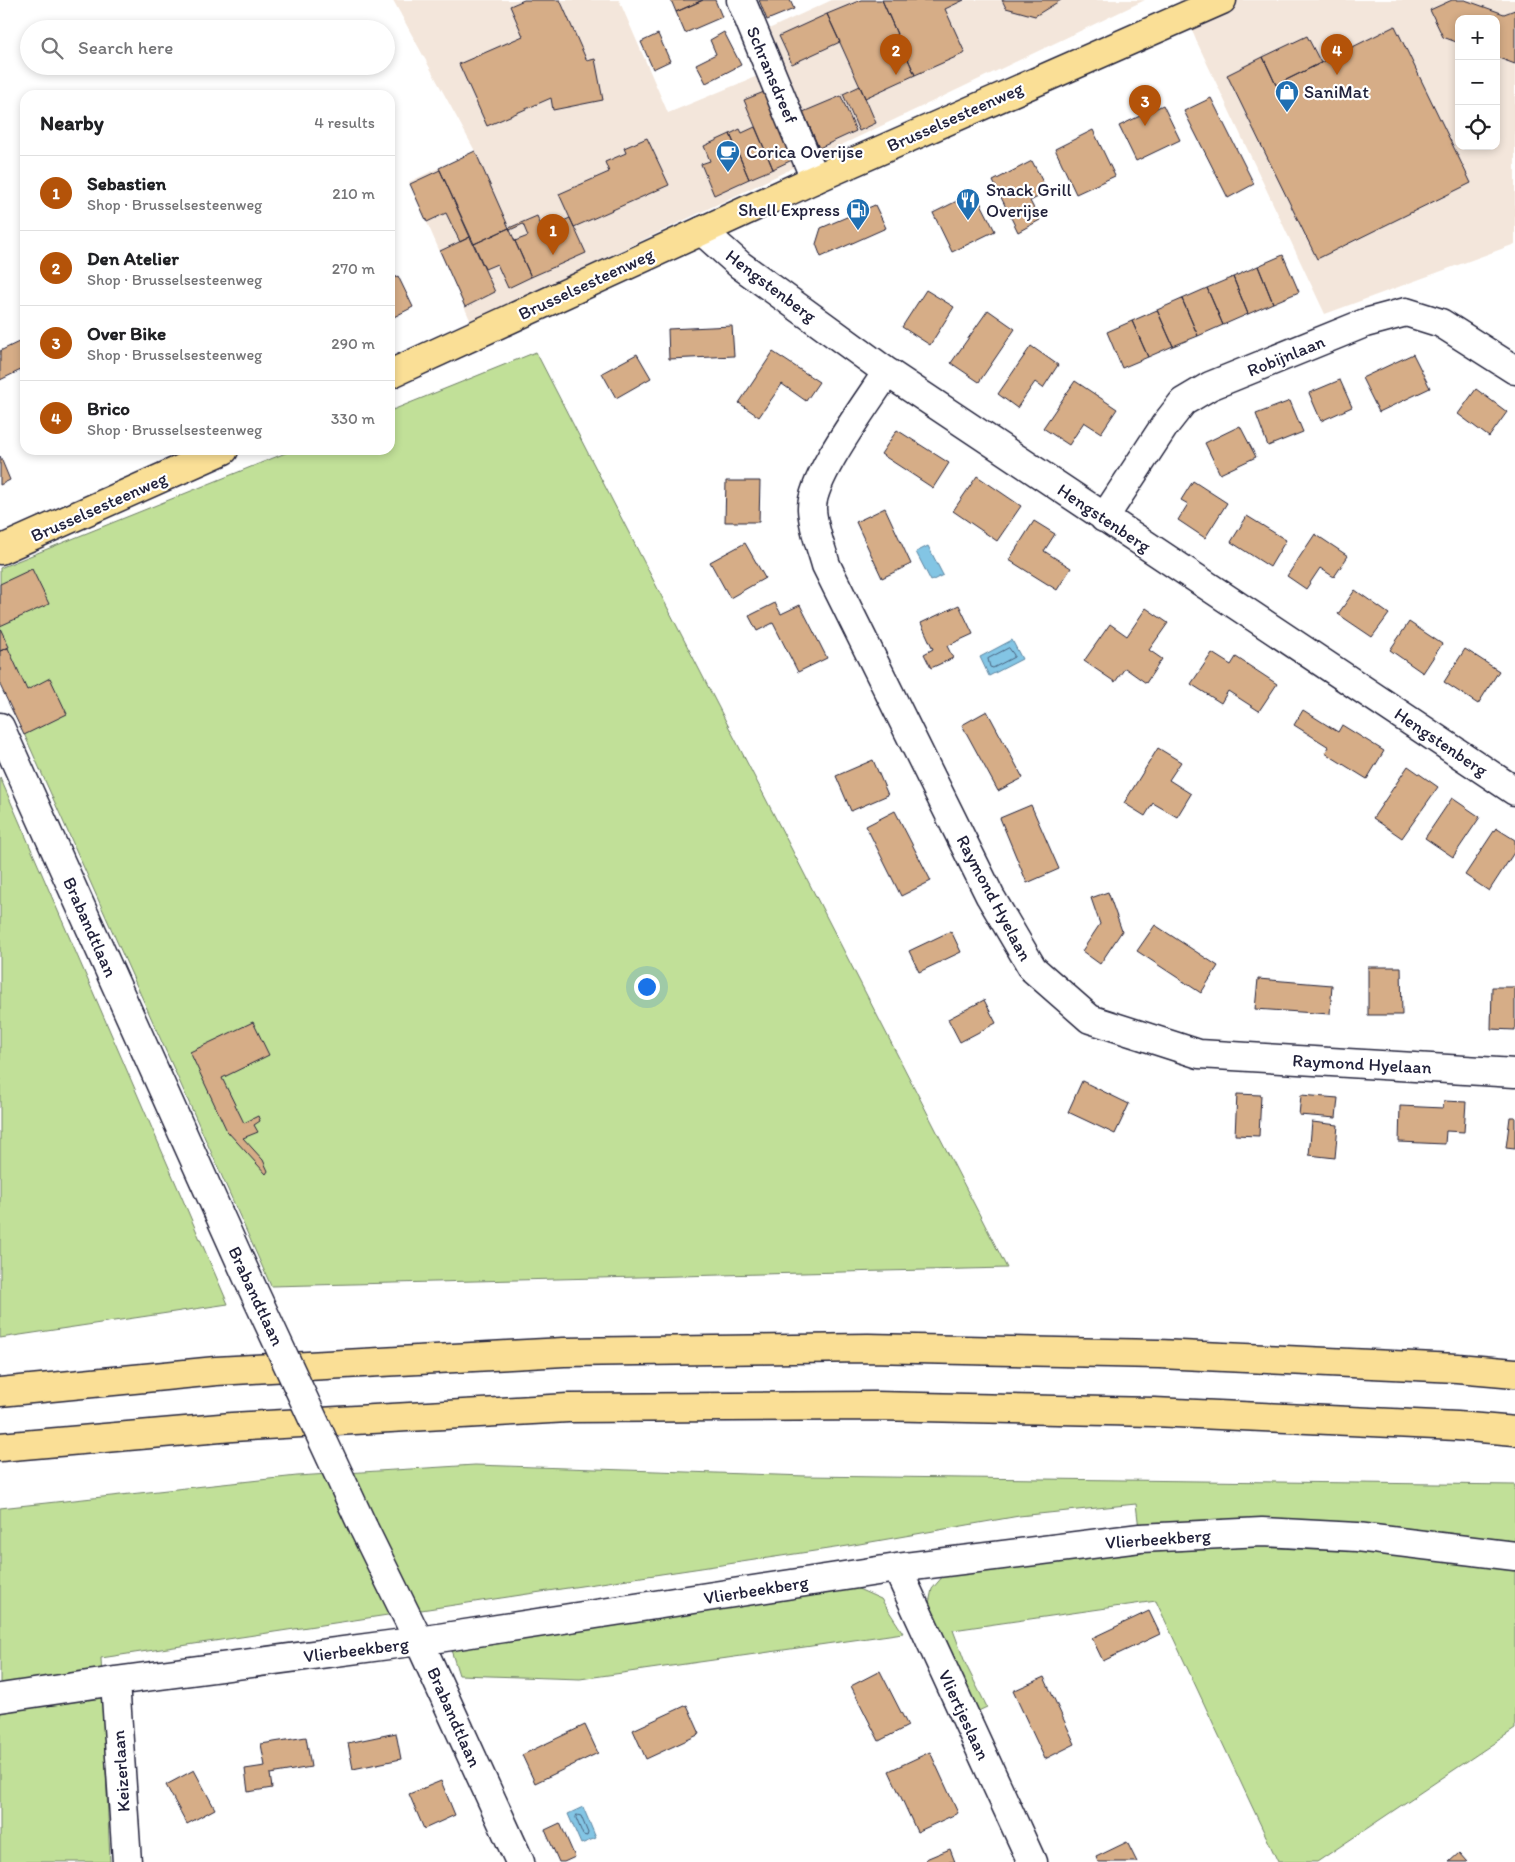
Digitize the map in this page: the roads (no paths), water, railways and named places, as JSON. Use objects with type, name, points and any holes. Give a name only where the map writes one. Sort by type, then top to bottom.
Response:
[{"type":"main road","name":"Brusselsesteenweg","points":[[395,372],[815,179],[1222,0]]},
{"type":"main road","name":"Brusselsesteenweg","points":[[0,550],[213,455]]},
{"type":"main road","points":[[0,1392],[216,1371],[554,1352],[858,1348],[1159,1354],[1457,1368],[1515,1373]]},
{"type":"main road","points":[[0,1447],[232,1427],[568,1408],[874,1406],[1144,1412],[1457,1426],[1515,1431]]},
{"type":"street","name":"Schransdreef","points":[[741,0],[815,179]]},
{"type":"street","name":"Hengstenberg","points":[[702,231],[740,265],[887,372],[1515,791]]},
{"type":"street","name":"Robijnlaan","points":[[1104,518],[1165,425],[1183,402],[1210,386],[1366,323],[1406,312],[1441,323],[1515,370]]},
{"type":"street","name":"Raymond Hyelaan","points":[[887,372],[824,468],[815,488],[812,508],[817,534],[826,564],[986,888],[1033,969],[1090,1019],[1200,1054],[1515,1074]]},
{"type":"street","name":"Brabandtlaan","points":[[0,727],[250,1283],[363,1527],[419,1641],[520,1862]]},
{"type":"street","name":"Vlierbeekberg","points":[[0,1698],[419,1641],[897,1568],[1140,1538],[1262,1532],[1357,1537],[1515,1556]]},
{"type":"street","name":"Vliertjeslaan","points":[[897,1568],[1032,1862]]},
{"type":"street","name":"Keizerlaan","points":[[115,1681],[127,1862]]},
{"type":"water","points":[[928,546],[943,575],[931,581],[916,552]]},
{"type":"water","points":[[1012,640],[1022,659],[989,676],[980,657]]},
{"type":"water","points":[[583,1807],[596,1838],[581,1844],[568,1814]]},
{"type":"place","name":"Den Atelier","points":[[896,75]]},
{"type":"place","name":"Brico","points":[[1337,75]]},
{"type":"place","name":"SaniMat","points":[[1287,113]]},
{"type":"place","name":"Over Bike","points":[[1145,126]]},
{"type":"place","name":"Corica Overijse","points":[[728,173]]},
{"type":"place","name":"Snack Grill Overijse","points":[[968,221]]},
{"type":"place","name":"Shell Express","points":[[858,231]]},
{"type":"place","name":"Sebastien","points":[[553,255]]}]
